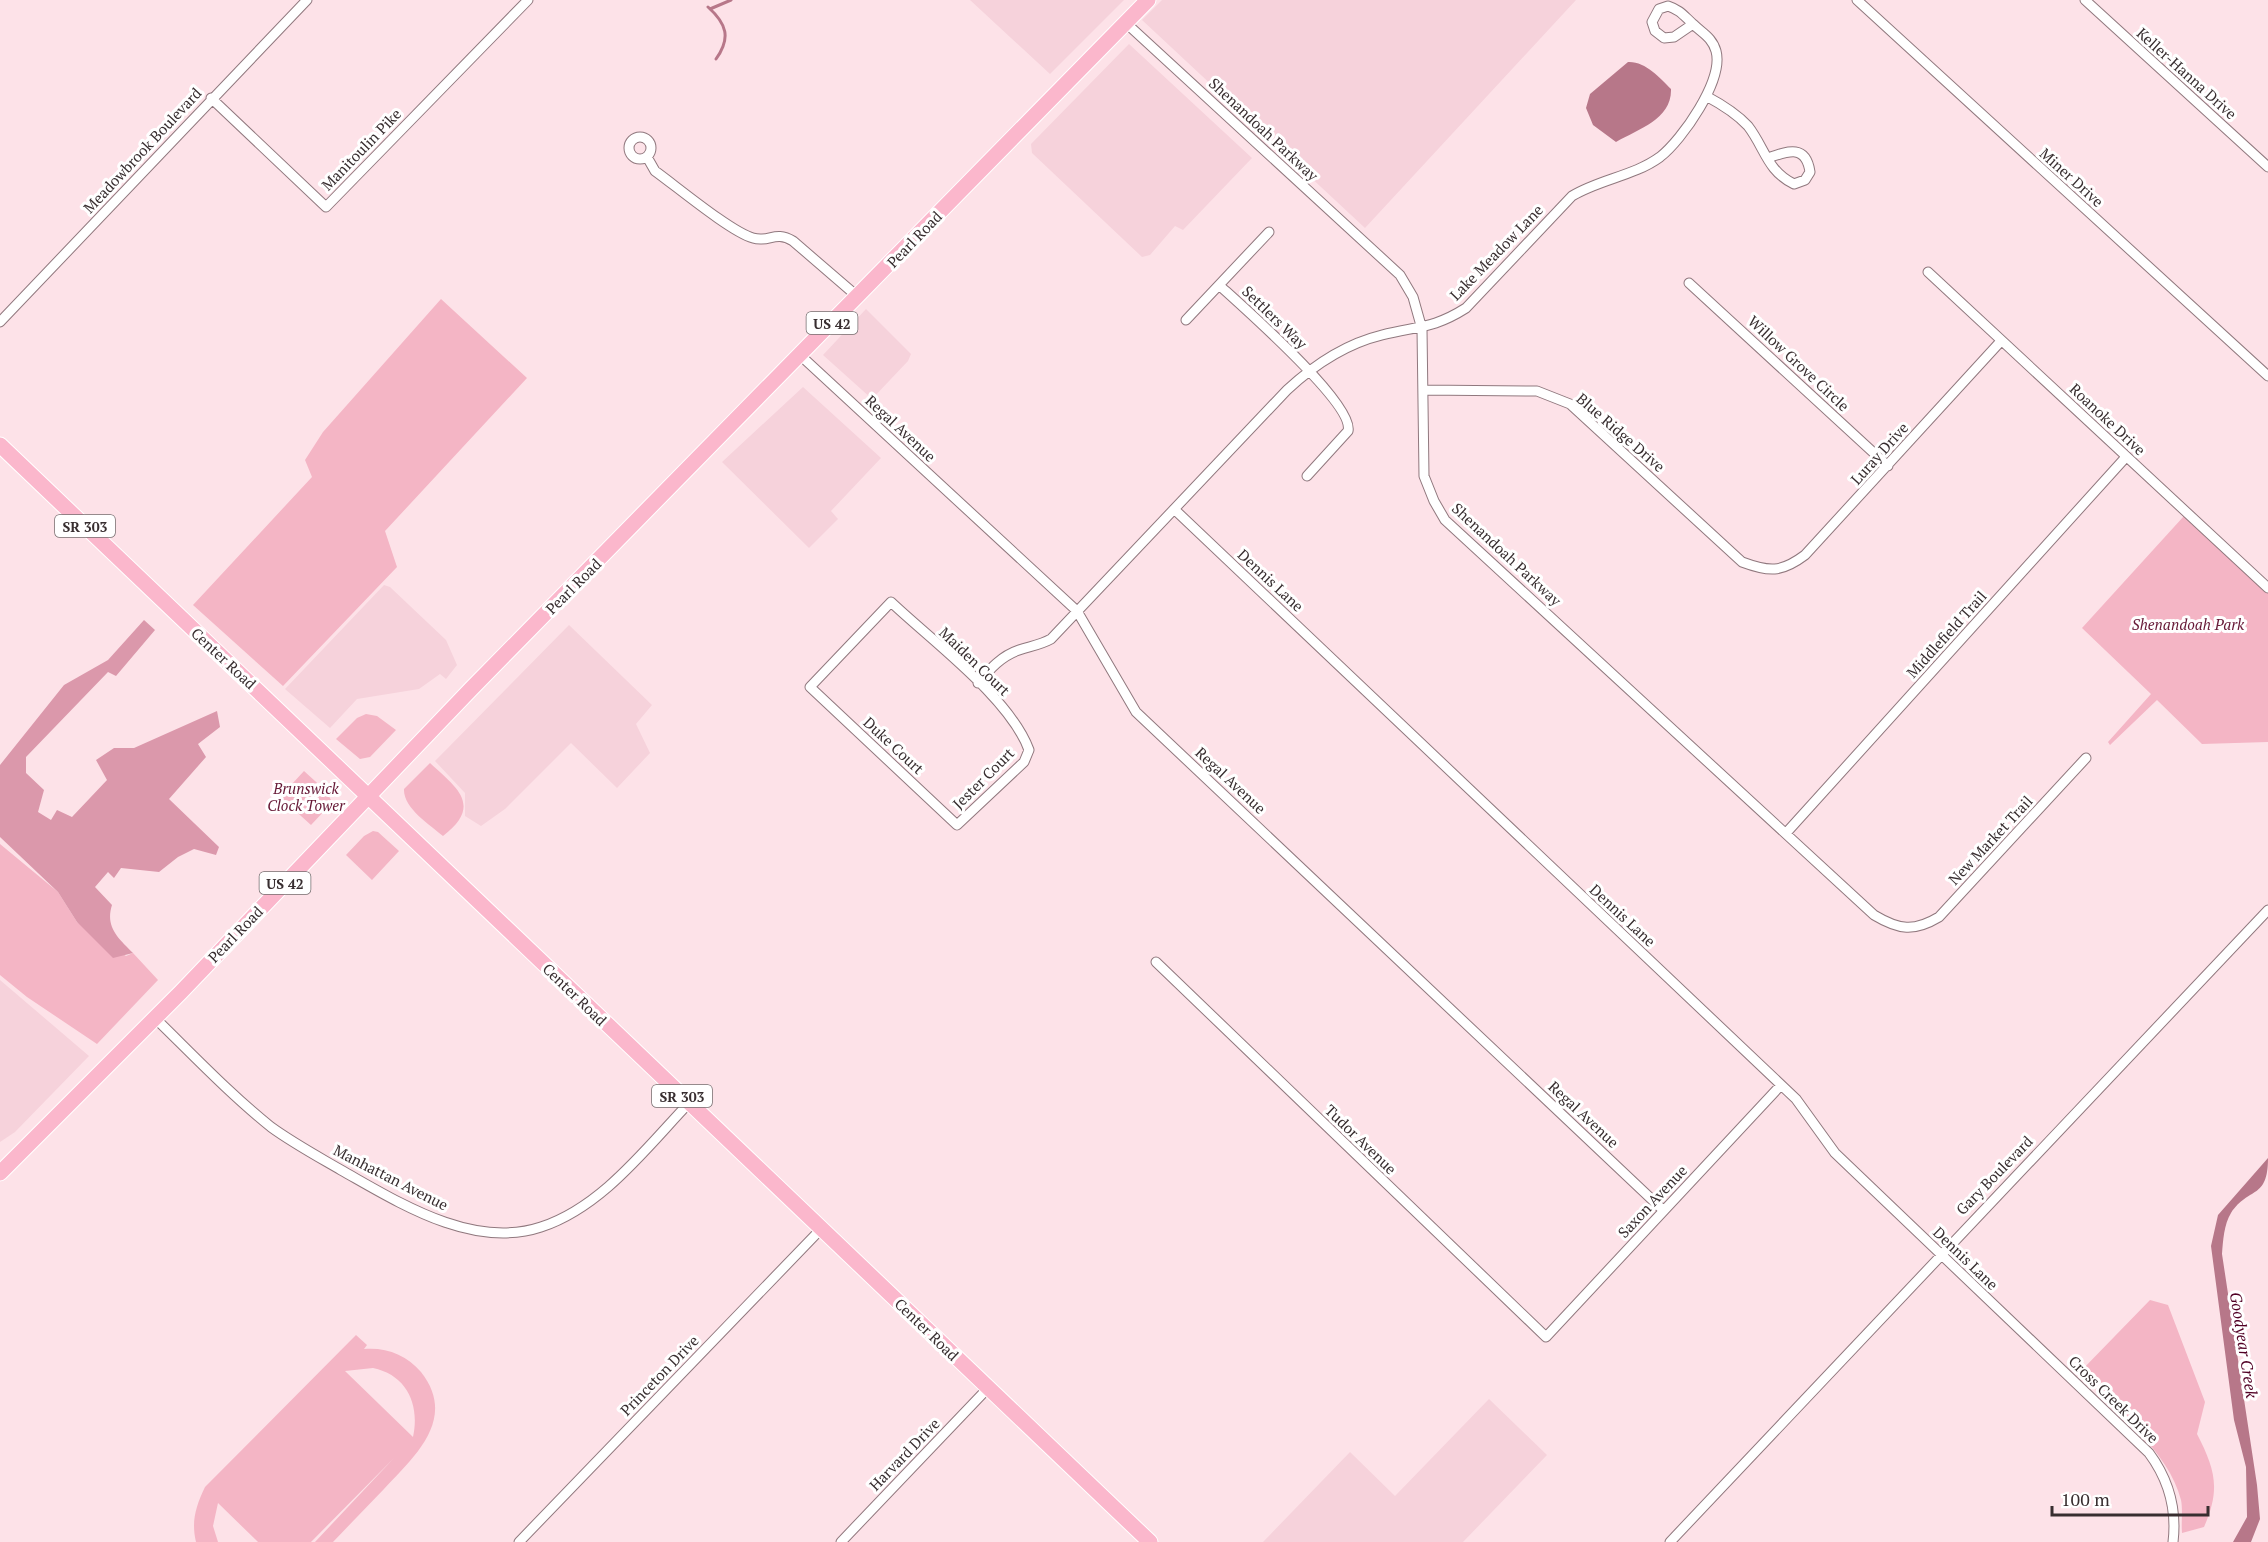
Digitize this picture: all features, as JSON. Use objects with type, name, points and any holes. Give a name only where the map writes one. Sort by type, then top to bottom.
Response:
[{"type":"main road","name":"Pearl Road","points":[[0,1173],[1148,0]]},
{"type":"main road","name":"Center Road","points":[[0,445],[1150,1542]]},
{"type":"street","name":"Meadowbrook Boulevard","points":[[0,322],[211,98],[307,0]]},
{"type":"street","name":"Manitoulin Pike","points":[[211,98],[326,207],[528,0]]},
{"type":"street","name":"Miner Drive","points":[[1857,0],[2268,376]]},
{"type":"street","name":"Keller-Hanna Drive","points":[[2085,0],[2268,167]]},
{"type":"street","name":"Shenandoah Parkway","points":[[1126,23],[1400,275],[1413,297],[1422,329],[1424,476],[1445,520],[1787,832],[1874,915],[1891,925],[1908,928]]},
{"type":"street","name":"Lake Meadow Lane","points":[[978,683],[993,666],[1007,656],[1051,639],[1309,370],[1343,349],[1365,339],[1422,329],[1445,322],[1466,308],[1572,196],[1590,185],[1646,166],[1660,157],[1684,132],[1706,96],[1716,68],[1716,51],[1708,35],[1693,24]]},
{"type":"street","points":[[1706,96],[1738,116],[1749,128],[1779,176],[1794,184],[1805,180],[1810,172],[1808,160],[1801,153],[1788,151],[1768,158]]},
{"type":"street","points":[[647,157],[655,171],[745,234],[763,239],[782,235],[793,241],[858,297]]},
{"type":"street","name":"Settlers Way","points":[[1186,320],[1269,232]]},
{"type":"street","name":"Roanoke Drive","points":[[1928,272],[2268,588]]},
{"type":"street","name":"Willow Grove Circle","points":[[1689,283],[1888,466]]},
{"type":"street","name":"Settlers Way","points":[[1219,285],[1309,370],[1344,413],[1350,425],[1348,431],[1306,476]]},
{"type":"street","name":"Luray Drive","points":[[1769,570],[1788,567],[1805,555],[2001,341]]},
{"type":"street","name":"Regal Avenue","points":[[800,355],[1077,611],[1136,712],[1664,1210]]},
{"type":"street","name":"Blue Ridge Drive","points":[[1423,390],[1537,392],[1570,404],[1742,562],[1769,570]]},
{"type":"street","name":"Middlefield Trail","points":[[1787,832],[2126,457]]},
{"type":"street","name":"Dennis Lane","points":[[1174,509],[1796,1099],[1835,1153],[2042,1351]]},
{"type":"street","name":"Maiden Court","points":[[810,687],[891,602],[1001,706],[1024,737],[1029,750]]},
{"type":"street","name":"Duke Court","points":[[810,687],[957,825]]},
{"type":"street","name":"Jester Court","points":[[957,825],[1024,762],[1029,750]]},
{"type":"street","name":"New Market Trail","points":[[1908,928],[1925,925],[1939,917],[2086,758]]},
{"type":"street","name":"Gary Boulevard","points":[[1670,1542],[1940,1254],[2268,910]]},
{"type":"street","name":"Tudor Avenue","points":[[1156,962],[1546,1337]]},
{"type":"street","name":"Manhattan Avenue","points":[[154,1018],[257,1115],[292,1141],[412,1208],[448,1222],[486,1231],[507,1233],[534,1229],[574,1210],[617,1178],[689,1103]]},
{"type":"street","name":"Saxon Avenue","points":[[1546,1337],[1781,1085]]},
{"type":"street","name":"Princeton Drive","points":[[519,1542],[821,1228]]},
{"type":"street","name":"Cross Creek Drive","points":[[2042,1351],[2149,1453],[2158,1466],[2166,1480],[2175,1514],[2173,1542]]},
{"type":"street","name":"Harvard Drive","points":[[841,1542],[988,1388]]},
{"type":"shaded area","points":[[970,0],[1124,0],[1050,74]]},
{"type":"shaded area","points":[[1162,0],[1576,0],[1365,228],[1142,20]]},
{"type":"shaded area","points":[[1129,44],[1252,158],[1183,230],[1175,226],[1150,255],[1142,257],[1032,153],[1031,144]]},
{"type":"shaded area","points":[[1628,62],[1640,64],[1657,75],[1671,89],[1670,99],[1660,116],[1616,142],[1593,125],[1586,108],[1590,94]]},
{"type":"shaded area","points":[[866,309],[911,354],[908,361],[872,399],[823,355]]},
{"type":"shaded area","points":[[803,387],[881,458],[831,511],[838,519],[809,548],[722,462]]},
{"type":"shaded area","points":[[384,585],[390,587],[446,640],[457,665],[446,679],[440,674],[419,689],[357,699],[330,728],[285,689]]},
{"type":"shaded area","points":[[144,620],[155,630],[116,676],[108,672],[26,757],[26,773],[44,790],[38,812],[51,820],[57,810],[72,817],[107,780],[96,760],[114,748],[134,748],[217,711],[220,727],[198,744],[206,757],[169,799],[219,847],[216,855],[194,849],[178,857],[159,872],[121,868],[114,878],[108,872],[95,887],[112,905],[110,920],[114,932],[133,953],[113,958],[77,922],[58,892],[0,837],[0,765],[64,685],[108,660]]},
{"type":"shaded area","points":[[569,625],[652,705],[636,724],[650,753],[617,788],[571,743],[505,809],[481,826],[465,816],[465,793],[435,761]]},
{"type":"shaded area","points":[[0,980],[89,1056],[15,1132],[0,1142]]},
{"type":"shaded area","points":[[2268,1158],[2265,1181],[2261,1187],[2238,1205],[2229,1217],[2225,1227],[2222,1254],[2257,1485],[2260,1519],[2251,1542],[2233,1542],[2247,1517],[2246,1467],[2234,1420],[2211,1246],[2218,1215]]},
{"type":"shaded area","points":[[1489,1399],[1547,1455],[1463,1542],[1263,1542],[1350,1452],[1395,1496]]},
{"type":"green space","points":[[441,299],[527,378],[385,531],[397,567],[283,686],[193,605],[312,477],[305,460],[323,432]]},
{"type":"green space","name":"Shenandoah Park","points":[[2184,516],[2268,593],[2268,742],[2202,744],[2157,700],[2110,745],[2108,742],[2151,694],[2082,628]]},
{"type":"green space","points":[[366,714],[377,716],[396,730],[370,757],[360,759],[336,739],[357,718]]},
{"type":"green space","points":[[430,763],[457,789],[464,806],[462,815],[455,825],[443,836],[418,816],[405,796],[404,789]]},
{"type":"green space","name":"Brunswick Clock Tower","points":[[304,771],[326,791],[331,800],[328,807],[311,825],[280,797]]},
{"type":"green space","points":[[373,831],[378,832],[399,851],[372,880],[346,855],[364,836]]},
{"type":"green space","points":[[0,844],[58,892],[77,922],[126,956],[133,953],[158,980],[97,1044],[27,997],[0,975]]},
{"type":"green space","points":[[2150,1300],[2168,1305],[2205,1402],[2197,1434],[2212,1469],[2213,1501],[2204,1527],[2182,1533],[2181,1500],[2175,1482],[2165,1464],[2138,1431],[2079,1373]]},
{"type":"green space","points":[[356,1335],[367,1345],[364,1349],[388,1351],[409,1361],[421,1372],[431,1389],[435,1406],[428,1436],[408,1464],[333,1542],[315,1542],[394,1458],[311,1542],[258,1542],[218,1503],[213,1526],[218,1542],[196,1542],[195,1514],[205,1487]],"holes":[[[373,1368],[395,1377],[408,1393],[414,1414],[413,1437],[345,1371]]]},
{"type":"waterway","points":[[710,9],[731,0]]},
{"type":"waterway","points":[[708,7],[719,19],[725,32],[724,44],[716,59]]},
{"type":"water label","name":"Goodyear Creek","points":[[2244,1345]]}]
